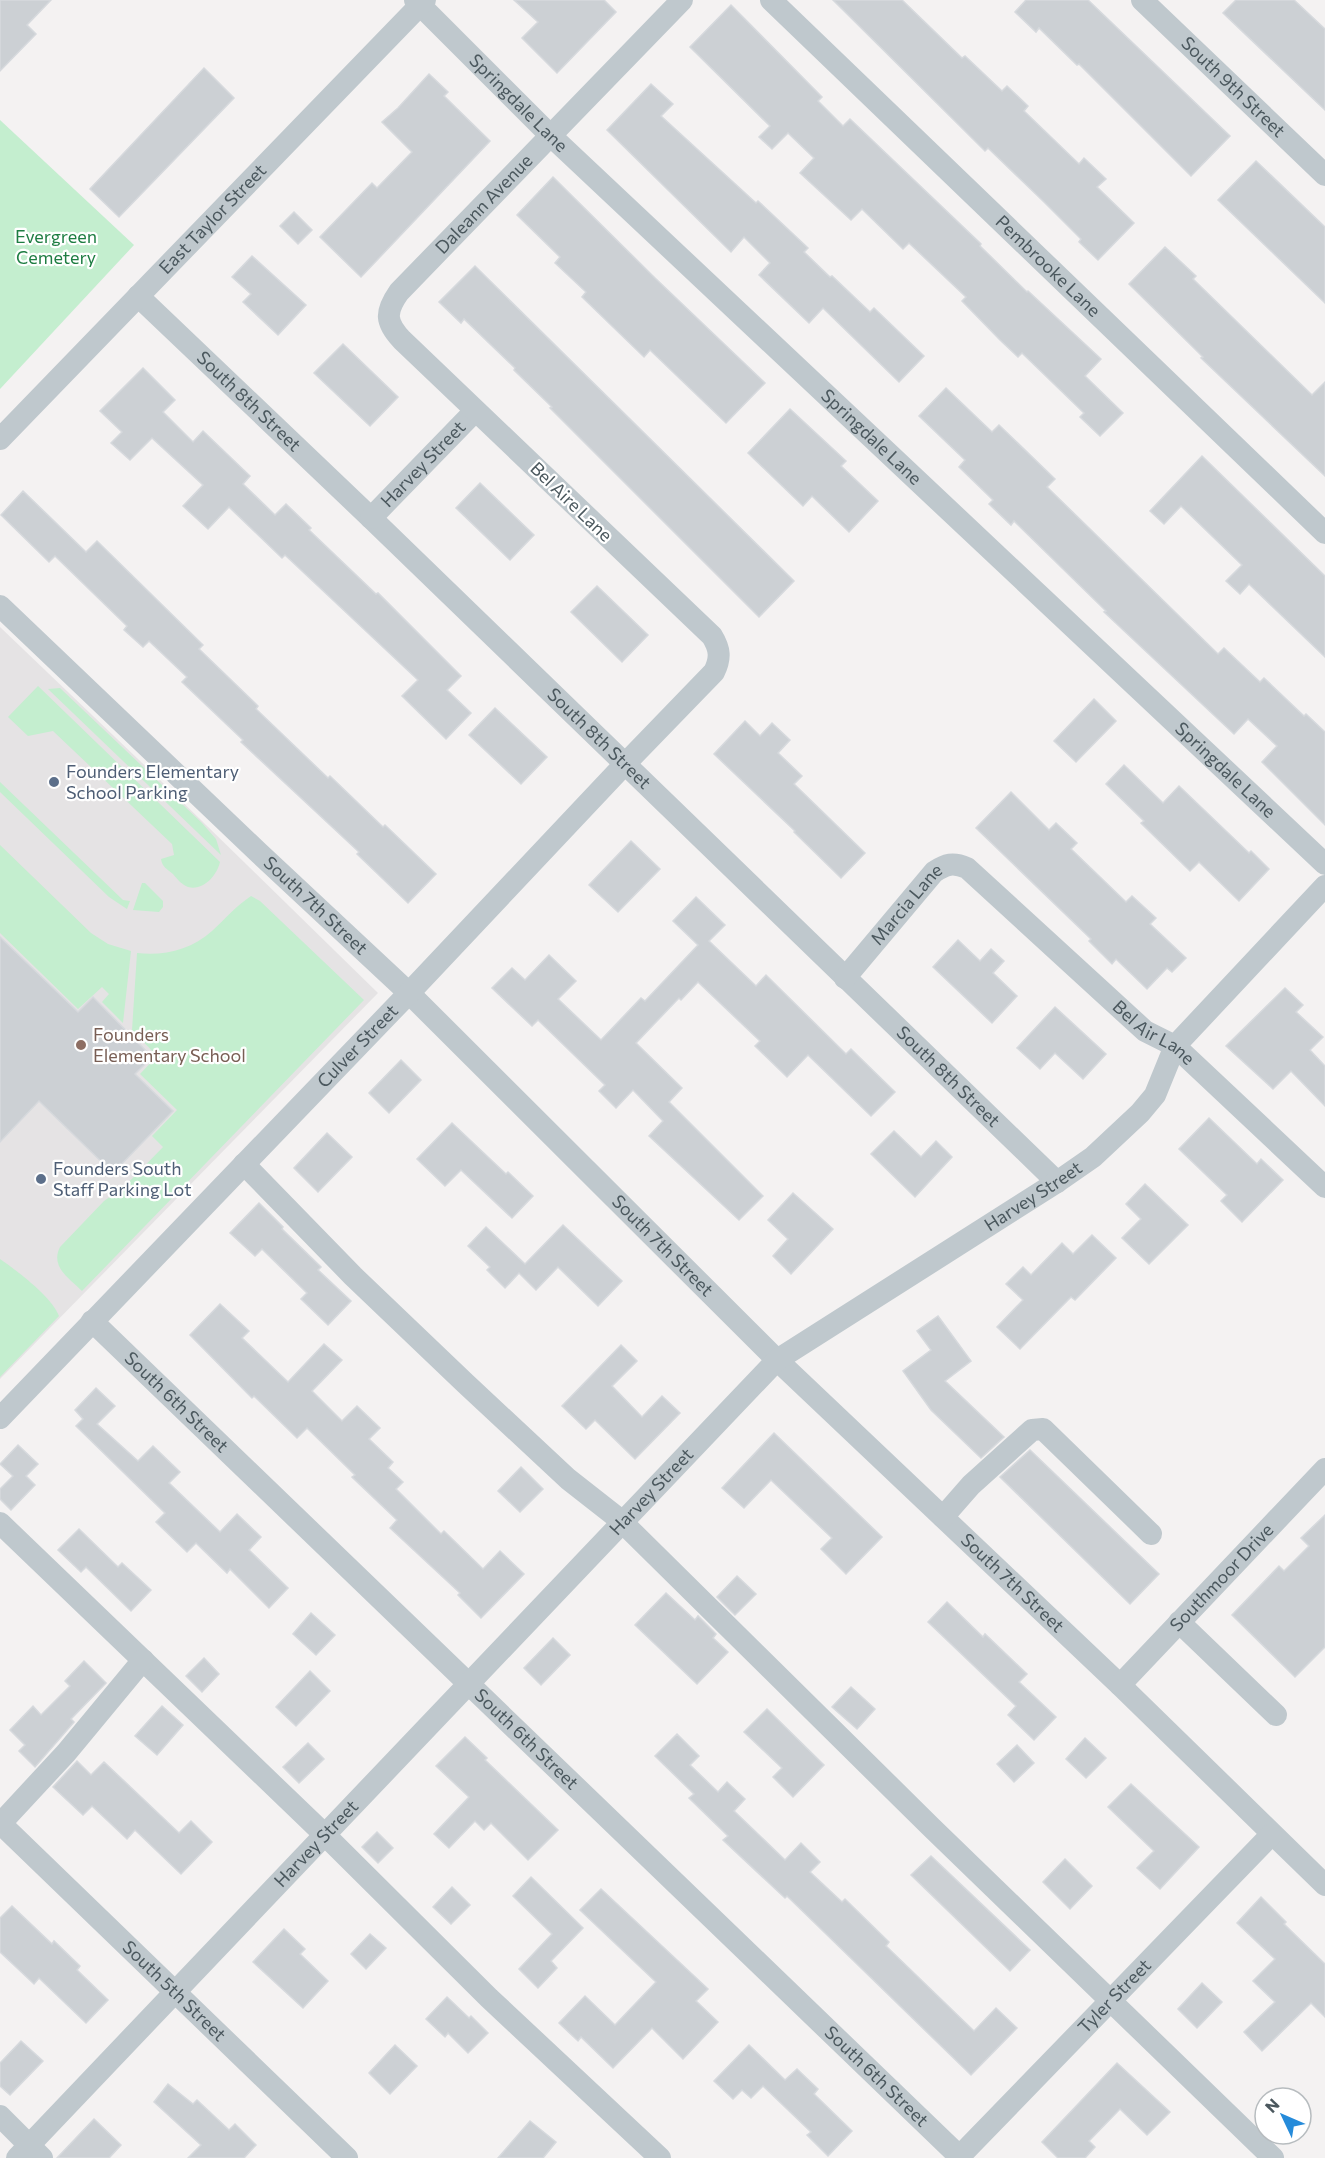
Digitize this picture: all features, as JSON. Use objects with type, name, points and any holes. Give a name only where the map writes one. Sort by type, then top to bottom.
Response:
[{"type":"street","name":"Daleann Avenue","points":[[402,340],[389,321],[389,311],[399,292],[682,0]]},
{"type":"street","name":"Pembrooke Lane","points":[[771,0],[1325,533]]},
{"type":"street","name":"South 9th Street","points":[[1142,0],[1325,175]]},
{"type":"street","name":"Springdale Lane","points":[[420,2],[550,136],[1325,864]]},
{"type":"street","name":"East Taylor Street","points":[[0,440],[420,2]]},
{"type":"street","name":"South 8th Street","points":[[138,297],[371,518],[1057,1182]]},
{"type":"street","name":"Bel Aire Lane","points":[[402,340],[712,636],[720,655],[714,672]]},
{"type":"street","name":"Harvey Street","points":[[371,518],[475,411]]},
{"type":"street","name":"South 7th Street","points":[[0,606],[409,993],[777,1360],[1120,1685],[1271,1835],[1325,1885]]},
{"type":"street","name":"Culver Street","points":[[0,1418],[714,672]]},
{"type":"street","name":"Marcia Lane","points":[[846,978],[934,872],[950,863],[957,864],[967,868],[980,879]]},
{"type":"street","name":"Bel Air Lane","points":[[980,879],[1144,1031],[1175,1046],[1325,1187]]},
{"type":"street","name":"Harvey Street","points":[[30,2154],[176,1993],[777,1360],[1093,1157],[1140,1113],[1155,1095],[1175,1046],[1325,886]]},
{"type":"street","points":[[244,1164],[353,1276],[456,1374],[568,1479],[623,1523],[931,1827],[1273,2158]]},
{"type":"street","name":"South 6th Street","points":[[92,1321],[959,2157]]},
{"type":"street","points":[[943,1517],[971,1485],[1032,1430],[1043,1429],[1151,1534]]},
{"type":"street","name":"Southmoor Drive","points":[[1120,1685],[1325,1469]]},
{"type":"street","points":[[0,1523],[326,1835],[489,1998],[660,2158]]},
{"type":"street","points":[[1179,1622],[1276,1715]]},
{"type":"street","points":[[0,1823],[66,1753],[143,1660]]},
{"type":"street","name":"South 5th Street","points":[[0,1823],[347,2158]]},
{"type":"street","name":"Tyler Street","points":[[959,2157],[1271,1835]]},
{"type":"street","points":[[0,2116],[30,2154]]},
{"type":"shaded area","points":[[0,627],[378,993],[0,1379]]},
{"type":"green space","name":"Evergreen Cemetery","points":[[0,120],[134,245],[0,389]]},
{"type":"green space","points":[[38,686],[220,862],[209,881],[194,888],[182,883],[166,868],[161,859],[174,855],[172,844],[53,731],[28,736],[8,717]]},
{"type":"green space","points":[[60,688],[202,823],[216,839],[221,855],[48,689]]},
{"type":"green space","points":[[0,782],[123,900],[130,901],[127,909],[109,897],[0,792]]},
{"type":"green space","points":[[0,845],[91,933],[108,944],[131,951],[123,1023],[102,1002],[109,994],[102,987],[78,1009],[0,933]]},
{"type":"green space","points":[[142,883],[145,883],[163,901],[163,907],[159,912],[133,910]]},
{"type":"green space","points":[[251,896],[260,901],[364,1000],[82,1291],[62,1272],[59,1266],[57,1260],[60,1247],[104,1201],[124,1187],[163,1147],[152,1136],[177,1110],[140,1074],[157,1056],[132,1030],[137,953],[157,954],[195,943],[204,938]]},
{"type":"green space","points":[[0,1259],[41,1292],[59,1316],[0,1377]]},
{"type":"building","points":[[0,0],[51,0],[27,25],[36,34],[0,71]]},
{"type":"building","points":[[514,0],[604,0],[616,12],[557,73],[522,38],[538,22]]},
{"type":"building","points":[[833,0],[902,0],[962,58],[965,56],[1002,91],[1007,86],[1028,106],[1024,111],[1079,164],[1084,158],[1106,179],[1097,187],[1134,223],[1098,260],[1079,242],[1081,239],[1043,201],[988,148],[985,151]]},
{"type":"building","points":[[1026,0],[1088,0],[1230,136],[1191,176],[1079,64],[1077,65],[1039,28],[1036,32],[1015,12]]},
{"type":"building","points":[[1236,0],[1294,0],[1325,29],[1325,110],[1223,13]]},
{"type":"building","points":[[731,5],[822,97],[818,101],[843,126],[850,119],[981,244],[980,246],[1027,292],[1101,359],[1085,376],[1123,413],[1100,436],[1080,417],[1084,413],[1022,353],[1018,357],[1000,340],[962,301],[966,297],[909,243],[903,249],[862,209],[851,220],[800,173],[814,158],[788,133],[772,149],[759,137],[770,126],[690,47]]},
{"type":"building","points":[[204,68],[234,98],[119,217],[90,189]]},
{"type":"building","points":[[429,74],[448,92],[444,96],[490,141],[361,277],[320,237],[372,183],[377,188],[412,152],[382,122]]},
{"type":"building","points":[[651,84],[673,104],[661,116],[808,248],[804,252],[830,277],[832,276],[870,312],[874,308],[924,356],[899,382],[823,308],[809,323],[759,275],[770,263],[744,237],[731,252],[607,130]]},
{"type":"building","points":[[1256,161],[1325,227],[1325,303],[1218,200]]},
{"type":"building","points":[[553,177],[765,383],[726,423],[650,350],[644,357],[582,297],[586,292],[555,263],[560,257],[517,215]]},
{"type":"building","points":[[294,212],[312,230],[298,244],[280,226]]},
{"type":"building","points":[[1165,247],[1196,276],[1193,279],[1312,395],[1325,382],[1325,476],[1201,358],[1203,357],[1129,284]]},
{"type":"building","points":[[252,256],[306,305],[278,335],[243,302],[251,294],[232,277]]},
{"type":"building","points":[[475,266],[794,581],[759,617],[550,408],[552,407],[514,370],[515,368],[464,319],[461,323],[439,302]]},
{"type":"building","points":[[343,344],[398,397],[370,426],[314,373]]},
{"type":"building","points":[[143,368],[175,400],[163,412],[193,442],[203,431],[250,476],[243,484],[275,515],[286,504],[311,528],[309,530],[376,594],[378,593],[461,676],[447,690],[471,713],[446,739],[402,696],[418,680],[285,555],[282,558],[229,507],[208,529],[183,506],[203,485],[152,438],[130,460],[111,443],[122,432],[100,411]]},
{"type":"building","points":[[946,388],[992,432],[999,425],[1055,479],[1047,487],[1218,654],[1224,648],[1260,682],[1264,678],[1304,716],[1306,714],[1325,732],[1325,825],[1262,762],[1277,746],[1248,719],[1234,734],[1104,612],[1106,611],[1014,521],[1011,525],[989,504],[993,500],[959,467],[965,460],[919,416]]},
{"type":"building","points":[[790,409],[846,461],[841,466],[878,501],[849,532],[812,496],[803,506],[748,453]]},
{"type":"building","points":[[1202,456],[1325,576],[1325,657],[1249,584],[1240,594],[1226,581],[1242,565],[1181,506],[1164,524],[1150,511]]},
{"type":"building","points":[[480,483],[534,535],[510,560],[456,508]]},
{"type":"building","points":[[23,491],[86,552],[97,541],[203,645],[199,649],[258,706],[256,709],[328,778],[330,776],[436,874],[408,903],[357,854],[359,852],[241,742],[243,740],[182,682],[187,677],[149,641],[143,647],[124,630],[127,626],[55,556],[49,562],[1,515]]},
{"type":"building","points":[[597,586],[648,635],[622,662],[571,612]]},
{"type":"building","points":[[1094,699],[1116,721],[1076,762],[1054,741]]},
{"type":"building","points":[[495,708],[547,757],[521,784],[469,735]]},
{"type":"building","points":[[745,721],[760,736],[772,723],[790,740],[778,753],[802,776],[794,784],[865,853],[841,878],[714,754]]},
{"type":"building","points":[[1124,765],[1163,803],[1179,786],[1269,869],[1239,901],[1199,862],[1190,871],[1141,823],[1144,821],[1106,784]]},
{"type":"building","points":[[1011,792],[1049,830],[1056,823],[1077,843],[1071,849],[1126,902],[1132,896],[1156,918],[1150,924],[1186,958],[1172,972],[1167,968],[1147,989],[1116,959],[1112,964],[1089,941],[1091,939],[976,828]]},
{"type":"building","points":[[631,841],[660,869],[618,912],[589,885]]},
{"type":"building","points":[[696,897],[725,925],[709,941],[756,986],[766,975],[846,1054],[851,1049],[895,1092],[871,1116],[808,1055],[787,1077],[755,1046],[760,1041],[698,982],[681,1000],[679,998],[636,1043],[682,1088],[669,1102],[763,1196],[739,1220],[649,1136],[663,1121],[633,1090],[616,1108],[599,1091],[605,1085],[538,1020],[532,1026],[492,988],[512,968],[525,980],[549,955],[576,981],[558,999],[601,1040],[641,998],[645,1001],[698,945],[673,921]]},
{"type":"building","name":"Founders Elementary School","points":[[0,937],[78,1012],[93,997],[152,1057],[135,1074],[173,1111],[113,1173],[39,1101],[0,1142]]},
{"type":"building","points":[[958,940],[980,961],[991,949],[1004,961],[993,973],[1017,996],[992,1023],[933,967]]},
{"type":"building","points":[[1285,988],[1303,1005],[1296,1012],[1323,1037],[1310,1050],[1325,1066],[1325,1106],[1291,1071],[1273,1089],[1226,1046]]},
{"type":"building","points":[[1055,1007],[1106,1054],[1083,1079],[1055,1053],[1040,1069],[1017,1048]]},
{"type":"building","points":[[401,1060],[421,1080],[389,1113],[369,1093]]},
{"type":"building","points":[[1209,1118],[1257,1164],[1261,1159],[1283,1180],[1242,1222],[1221,1201],[1227,1195],[1179,1149]]},
{"type":"building","points":[[452,1123],[533,1196],[512,1218],[461,1170],[445,1186],[417,1159]]},
{"type":"building","points":[[894,1131],[921,1157],[936,1141],[952,1157],[915,1197],[871,1154]]},
{"type":"building","points":[[327,1133],[352,1157],[318,1192],[294,1168]]},
{"type":"building","points":[[1145,1184],[1188,1225],[1149,1264],[1122,1238],[1141,1219],[1126,1204]]},
{"type":"building","points":[[793,1193],[833,1229],[791,1274],[773,1256],[788,1239],[768,1220]]},
{"type":"building","points":[[259,1203],[321,1267],[318,1270],[351,1301],[328,1325],[301,1299],[307,1293],[262,1249],[255,1256],[230,1233]]},
{"type":"building","points":[[563,1225],[622,1281],[598,1306],[558,1267],[536,1290],[519,1273],[505,1288],[487,1270],[490,1267],[468,1246],[486,1227],[525,1264]]},
{"type":"building","points":[[1092,1235],[1116,1258],[1075,1300],[1071,1297],[1020,1349],[997,1327],[1023,1300],[1006,1284],[1023,1267],[1031,1275],[1062,1243],[1073,1254]]},
{"type":"building","points":[[220,1304],[249,1331],[242,1338],[288,1382],[324,1344],[342,1360],[312,1391],[342,1421],[357,1406],[380,1428],[369,1439],[393,1462],[388,1468],[403,1482],[396,1489],[441,1534],[444,1531],[483,1569],[500,1551],[524,1574],[481,1618],[458,1595],[460,1593],[390,1528],[397,1520],[352,1477],[355,1475],[307,1428],[297,1438],[254,1396],[252,1398],[190,1335]]},
{"type":"building","points":[[938,1316],[971,1361],[945,1381],[1004,1437],[981,1458],[931,1410],[903,1371],[931,1350],[917,1331]]},
{"type":"building","points":[[621,1345],[637,1361],[612,1386],[642,1417],[662,1396],[680,1413],[635,1459],[595,1420],[586,1429],[562,1406]]},
{"type":"building","points":[[96,1388],[115,1406],[97,1424],[138,1461],[153,1446],[180,1472],[169,1483],[220,1532],[237,1514],[261,1537],[249,1550],[288,1588],[269,1608],[230,1569],[227,1573],[196,1543],[187,1552],[156,1522],[165,1513],[76,1426],[83,1419],[75,1410]]},
{"type":"building","points":[[774,1433],[882,1537],[846,1574],[821,1549],[832,1538],[771,1480],[744,1508],[722,1488]]},
{"type":"building","points":[[18,1445],[38,1464],[26,1476],[35,1485],[11,1510],[0,1499],[0,1489],[13,1476],[0,1464]]},
{"type":"building","points":[[1030,1450],[1159,1574],[1130,1604],[1000,1477]]},
{"type":"building","points":[[521,1467],[543,1489],[520,1512],[498,1491]]},
{"type":"building","points":[[1325,1515],[1325,1647],[1295,1677],[1232,1615],[1279,1566],[1284,1571],[1309,1546],[1301,1538]]},
{"type":"building","points":[[79,1529],[118,1567],[122,1563],[151,1590],[131,1611],[86,1567],[81,1572],[58,1550]]},
{"type":"building","points":[[737,1576],[756,1594],[735,1615],[717,1597]]},
{"type":"building","points":[[666,1593],[695,1620],[698,1616],[716,1634],[713,1638],[728,1652],[697,1684],[635,1625]]},
{"type":"building","points":[[947,1602],[983,1637],[985,1634],[1027,1674],[1019,1682],[1056,1717],[1034,1740],[1008,1715],[1016,1706],[928,1622]]},
{"type":"building","points":[[311,1613],[335,1635],[316,1655],[293,1634]]},
{"type":"building","points":[[553,1638],[570,1655],[541,1685],[524,1668]]},
{"type":"building","points":[[204,1658],[219,1674],[202,1692],[186,1676]]},
{"type":"building","points":[[84,1661],[106,1683],[71,1719],[74,1722],[35,1767],[19,1751],[25,1745],[10,1730],[33,1706],[41,1715],[70,1686],[65,1681]]},
{"type":"building","points":[[310,1671],[330,1691],[296,1726],[276,1707]]},
{"type":"building","points":[[851,1687],[875,1709],[857,1729],[832,1707]]},
{"type":"building","points":[[162,1706],[183,1725],[157,1755],[135,1736]]},
{"type":"building","points":[[767,1709],[824,1765],[793,1797],[773,1777],[782,1768],[744,1732]]},
{"type":"building","points":[[677,1734],[699,1756],[690,1765],[718,1792],[727,1782],[745,1799],[734,1811],[785,1860],[801,1843],[820,1862],[810,1872],[842,1902],[845,1899],[889,1942],[886,1946],[974,2031],[996,2008],[1017,2028],[971,2075],[787,1896],[785,1898],[723,1840],[728,1836],[689,1798],[694,1794],[655,1756]]},
{"type":"building","points":[[465,1737],[487,1758],[485,1760],[558,1830],[528,1860],[491,1823],[484,1830],[475,1821],[449,1848],[434,1834],[469,1797],[436,1766]]},
{"type":"building","points":[[1085,1738],[1106,1758],[1086,1778],[1066,1759]]},
{"type":"building","points":[[308,1743],[324,1759],[299,1783],[283,1767]]},
{"type":"building","points":[[1017,1745],[1034,1763],[1014,1782],[997,1764]]},
{"type":"building","points":[[77,1761],[91,1775],[104,1762],[179,1833],[191,1821],[212,1842],[181,1874],[135,1830],[127,1839],[92,1806],[83,1815],[53,1787]]},
{"type":"building","points":[[1131,1784],[1199,1847],[1160,1889],[1137,1868],[1154,1851],[1108,1807]]},
{"type":"building","points":[[377,1832],[393,1848],[378,1863],[362,1847]]},
{"type":"building","points":[[931,1856],[1030,1950],[1010,1971],[911,1875]]},
{"type":"building","points":[[1065,1859],[1092,1886],[1070,1909],[1043,1882]]},
{"type":"building","points":[[531,1877],[583,1928],[551,1961],[557,1968],[538,1988],[519,1969],[552,1934],[513,1896]]},
{"type":"building","points":[[452,1887],[470,1905],[451,1924],[433,1907]]},
{"type":"building","points":[[601,1889],[708,1989],[696,2001],[718,2022],[683,2059],[652,2028],[613,2068],[581,2037],[578,2041],[559,2023],[585,1996],[615,2025],[656,1982],[580,1910]]},
{"type":"building","points":[[1261,1897],[1286,1922],[1284,1924],[1325,1964],[1325,2017],[1311,2003],[1262,2051],[1244,2032],[1275,2002],[1253,1981],[1275,1959],[1237,1923]]},
{"type":"building","points":[[12,1906],[52,1944],[54,1941],[80,1966],[77,1970],[108,2000],[86,2023],[39,1978],[34,1984],[0,1952],[0,1918]]},
{"type":"building","points":[[284,1929],[305,1949],[300,1954],[328,1981],[303,2008],[253,1962]]},
{"type":"building","points":[[370,1934],[386,1948],[366,1969],[351,1954]]},
{"type":"building","points":[[1202,1983],[1222,2002],[1197,2028],[1178,2009]]},
{"type":"building","points":[[447,1997],[488,2033],[468,2053],[448,2033],[445,2037],[426,2019]]},
{"type":"building","points":[[21,2041],[43,2061],[10,2095],[0,2086],[0,2063]]},
{"type":"building","points":[[395,2045],[417,2066],[390,2094],[369,2073]]},
{"type":"building","points":[[749,2045],[785,2080],[797,2069],[818,2089],[814,2094],[852,2131],[828,2156],[807,2135],[811,2132],[763,2086],[751,2098],[742,2090],[733,2099],[714,2081]]},
{"type":"building","points":[[1117,2063],[1170,2112],[1147,2135],[1120,2109],[1089,2141],[1095,2147],[1085,2158],[1058,2158],[1042,2142]]},
{"type":"building","points":[[168,2084],[193,2104],[197,2100],[229,2130],[235,2124],[256,2145],[244,2158],[188,2158],[201,2145],[154,2102]]},
{"type":"building","points":[[94,2119],[121,2145],[109,2158],[57,2158]]},
{"type":"building","points":[[530,2121],[556,2142],[543,2158],[498,2158]]},
{"type":"place","name":"Founders Elementary School Parking","points":[[54,782]]},
{"type":"place","name":"Founders Elementary School","points":[[81,1045]]},
{"type":"place","name":"Founders South Staff Parking Lot","points":[[41,1179]]}]
